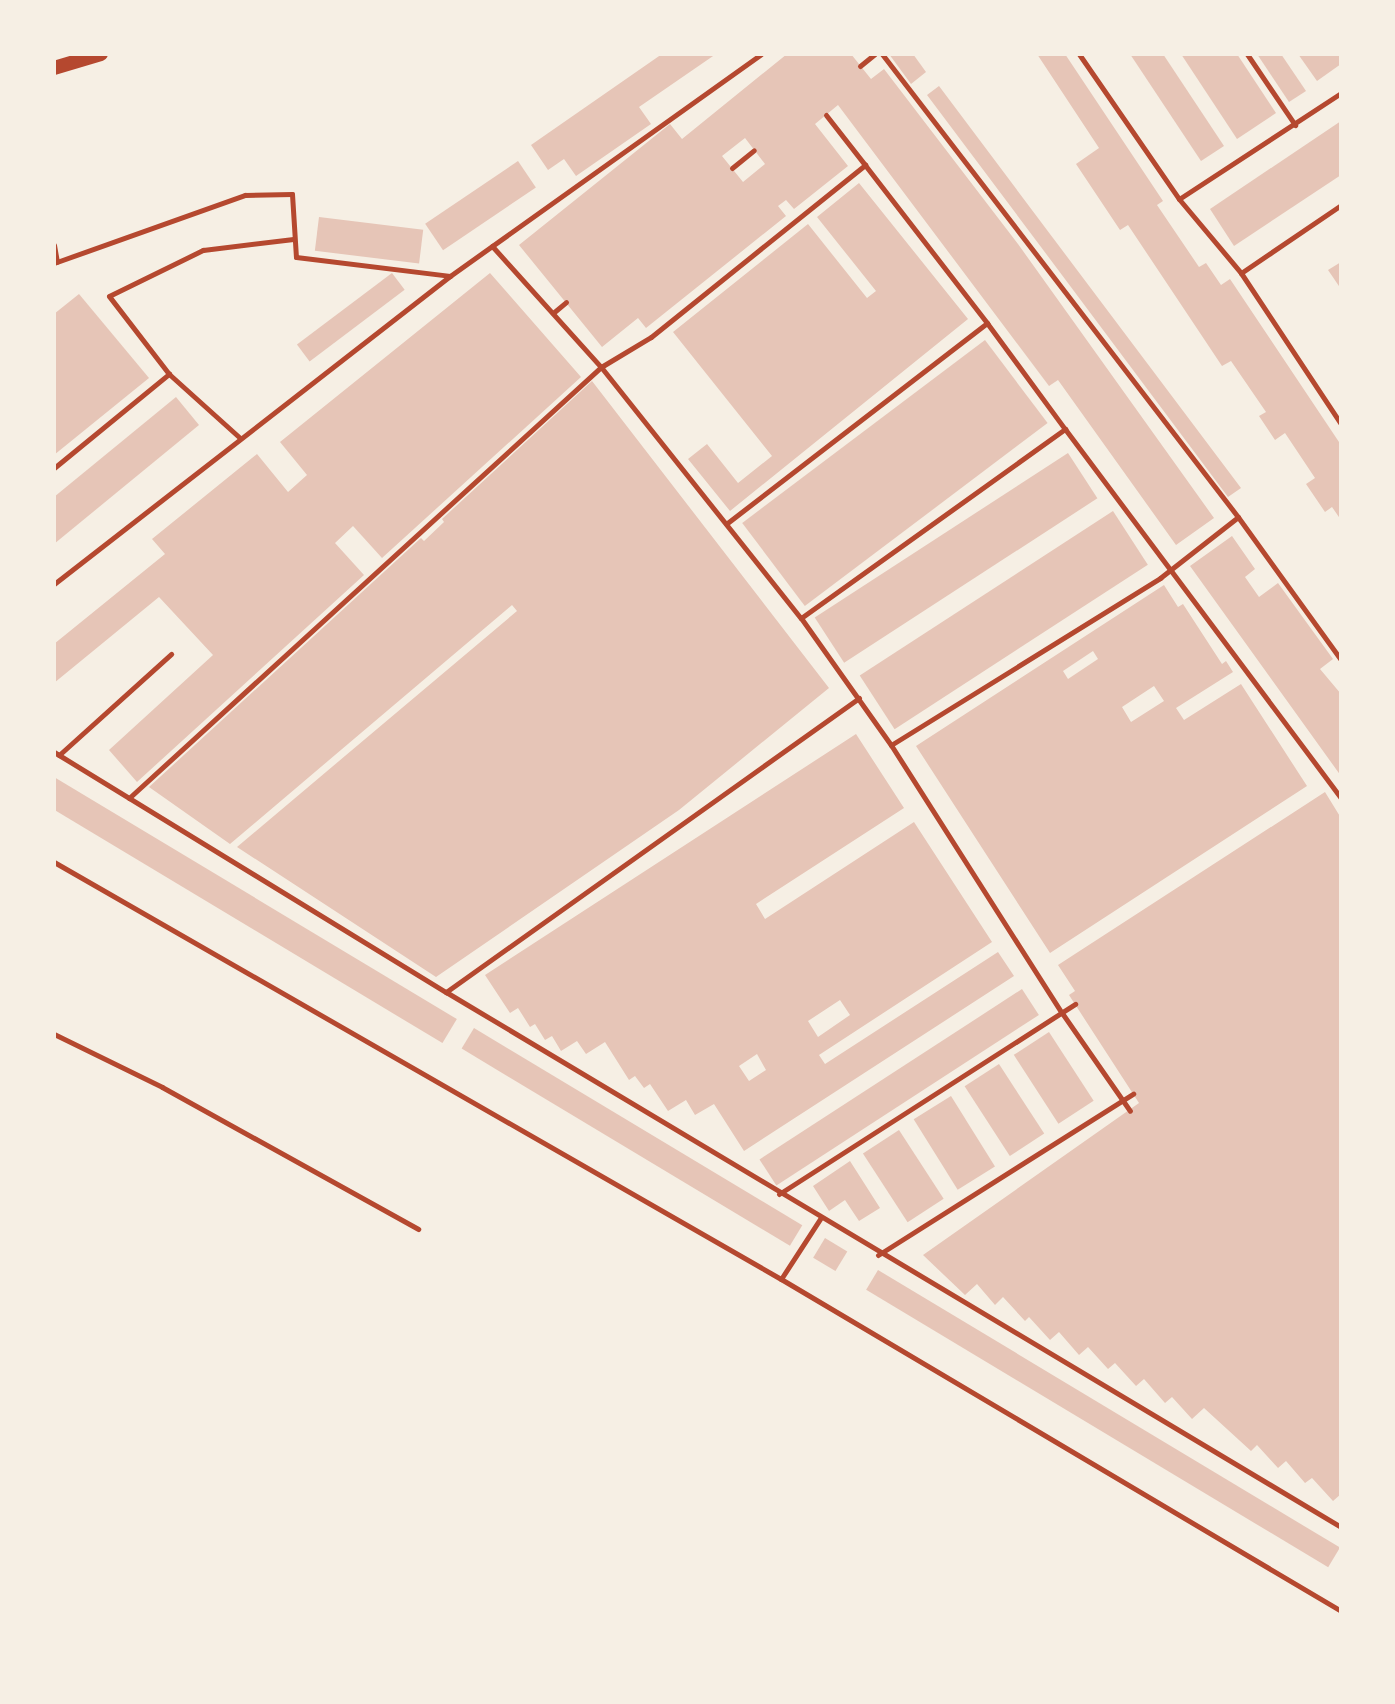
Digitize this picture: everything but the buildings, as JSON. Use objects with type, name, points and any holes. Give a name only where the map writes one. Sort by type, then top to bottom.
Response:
[{"type":"main road","points":[[54,68],[101,54]]},
{"type":"lane","points":[[54,584],[450,276],[761,54]]},
{"type":"lane","points":[[860,66],[875,54]]},
{"type":"lane","points":[[882,54],[1238,517],[1341,660]]},
{"type":"lane","points":[[1079,54],[1179,199],[1241,274],[1341,424]]},
{"type":"lane","points":[[1247,54],[1295,125]]},
{"type":"lane","points":[[1179,199],[1341,93]]},
{"type":"lane","points":[[826,115],[987,323],[1341,798]]},
{"type":"lane","points":[[732,168],[754,150]]},
{"type":"lane","points":[[129,798],[601,367],[651,337],[865,165]]},
{"type":"lane","points":[[54,245],[55,263],[245,195],[292,194],[296,257],[450,276]]},
{"type":"lane","points":[[1241,274],[1341,205]]},
{"type":"lane","points":[[240,438],[169,374],[109,296],[203,250],[293,239]]},
{"type":"lane","points":[[492,246],[601,367],[801,618],[891,745],[1062,1013],[1130,1111]]},
{"type":"lane","points":[[553,313],[566,302]]},
{"type":"lane","points":[[726,524],[987,323]]},
{"type":"lane","points":[[54,468],[169,374]]},
{"type":"lane","points":[[801,618],[1065,429]]},
{"type":"lane","points":[[891,745],[1169,570],[1238,517]]},
{"type":"lane","points":[[171,654],[57,754],[878,1255],[1341,1528]]},
{"type":"lane","points":[[446,992],[859,698]]},
{"type":"lane","points":[[54,862],[781,1279],[1341,1611]]},
{"type":"lane","points":[[779,1194],[1075,1004]]},
{"type":"lane","points":[[54,1034],[162,1087],[418,1229]]},
{"type":"lane","points":[[878,1255],[1133,1094]]},
{"type":"lane","points":[[781,1279],[820,1219]]}]
